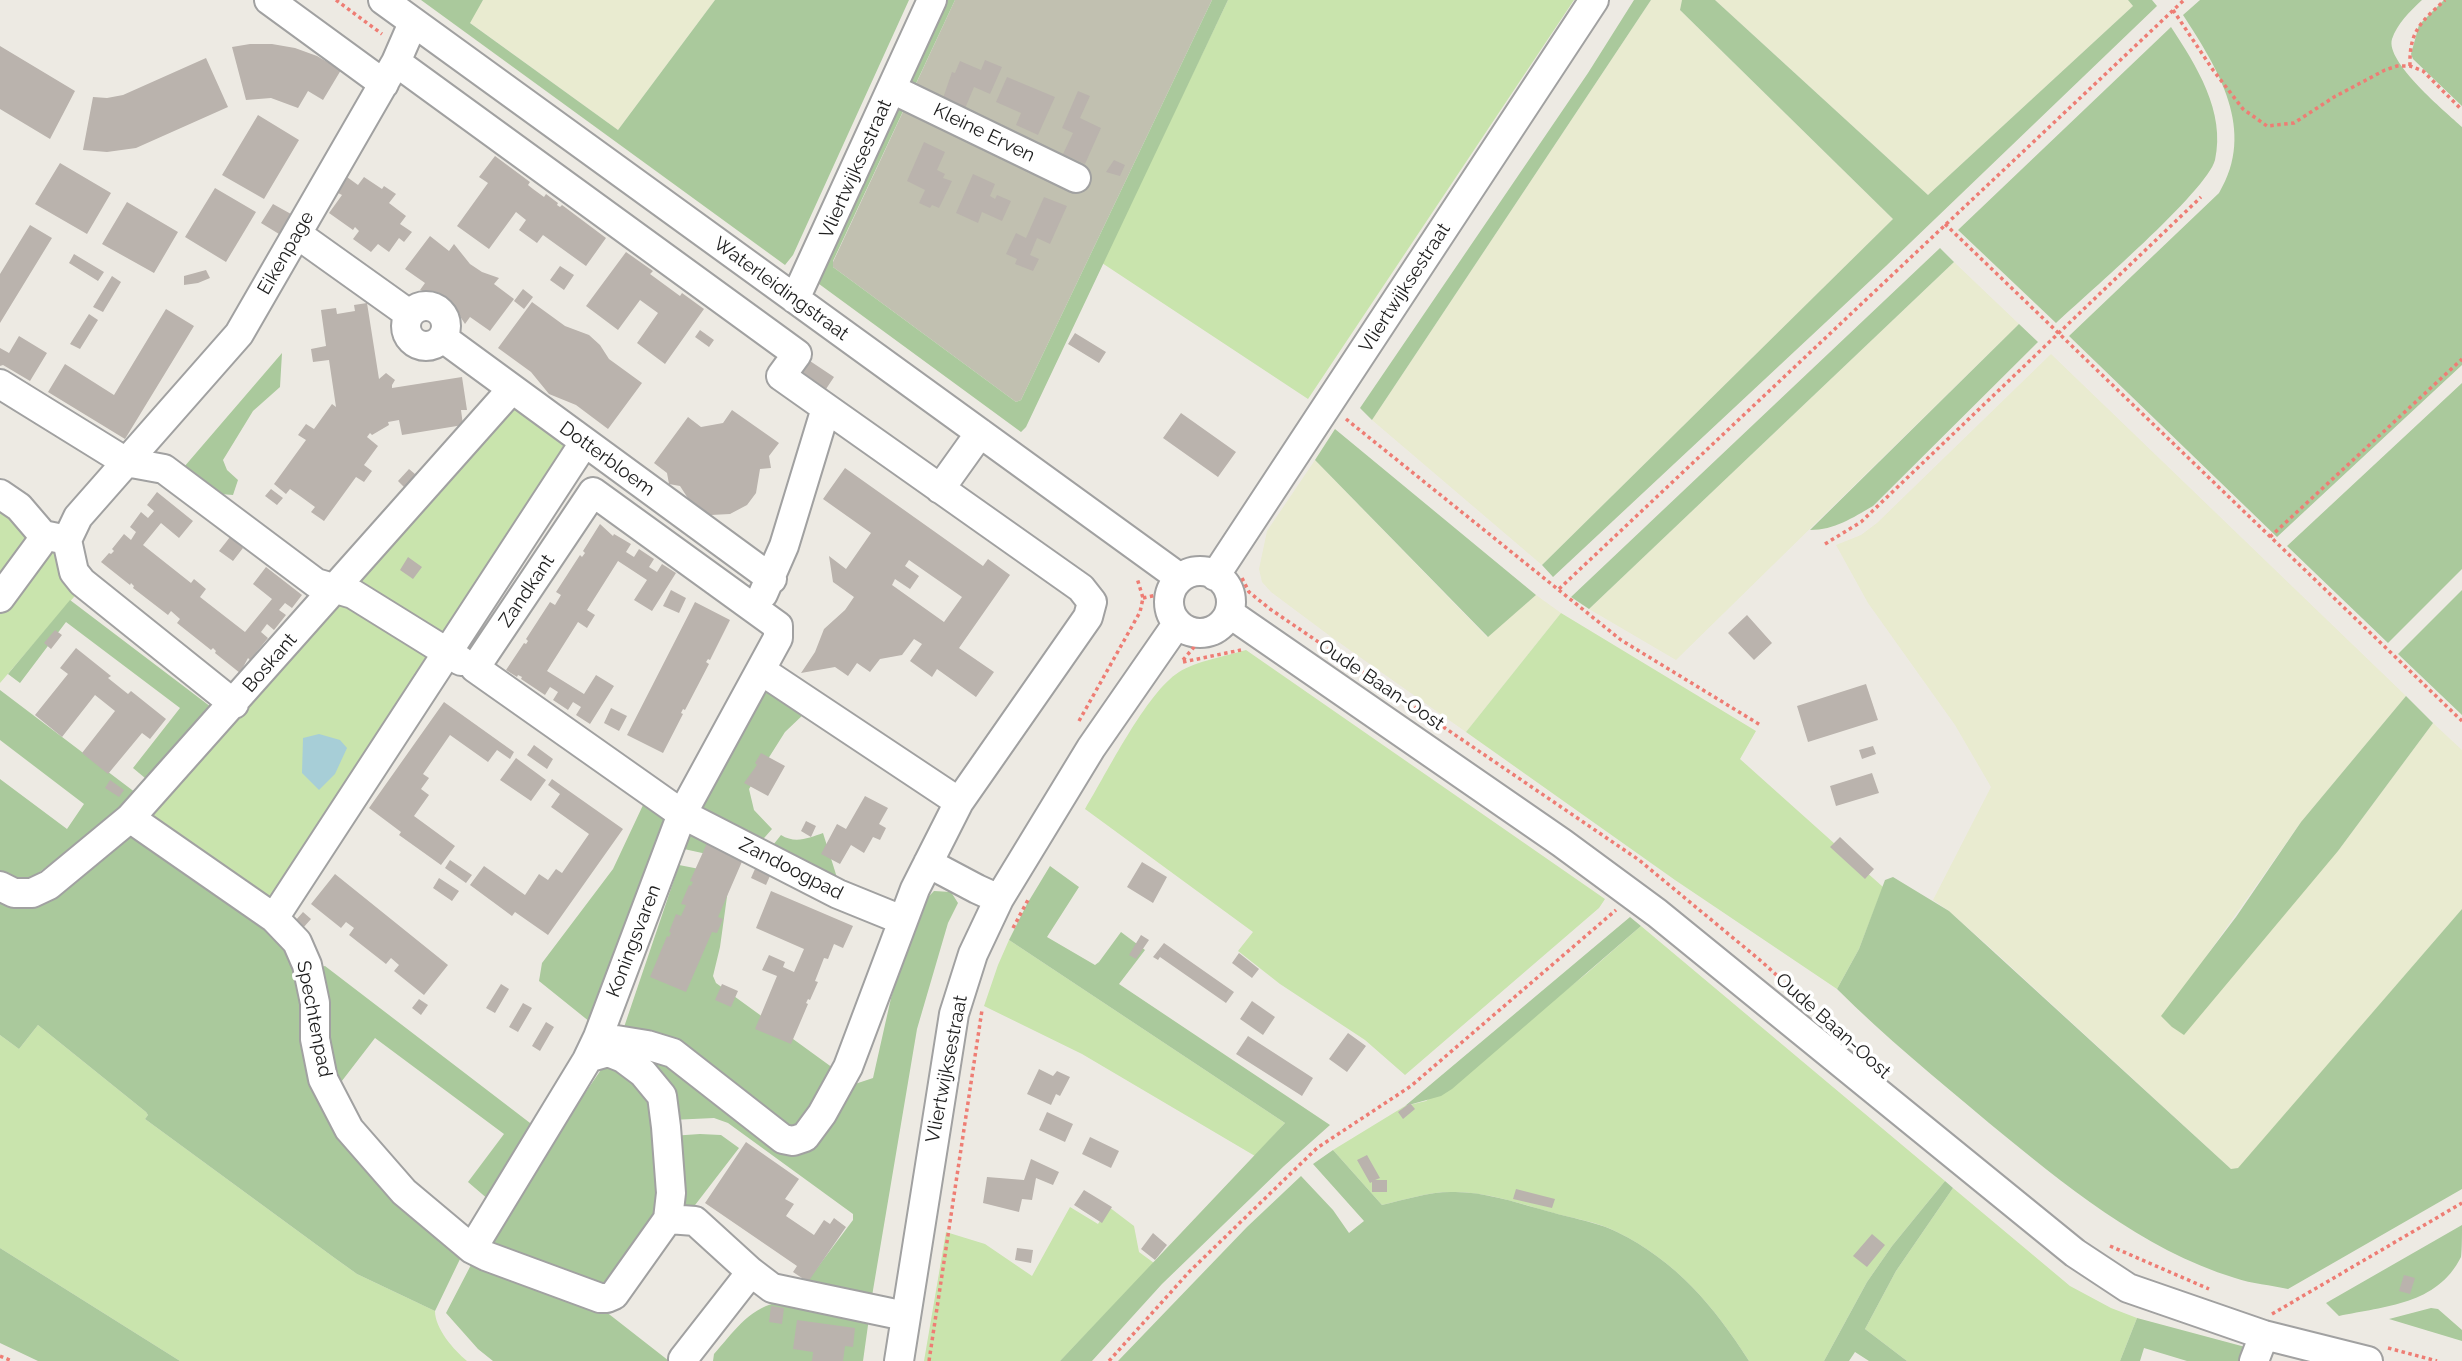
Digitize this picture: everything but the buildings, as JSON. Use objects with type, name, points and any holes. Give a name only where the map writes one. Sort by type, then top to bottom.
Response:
[{"type":"street","points":[[269,0],[390,73],[797,354],[781,376],[1082,588],[1092,601],[1088,617],[959,802],[902,920],[848,1067],[822,1114],[805,1137],[793,1141],[783,1139],[673,1053],[647,1045],[592,1049]]},
{"type":"street","name":"Waterleidingstraat","points":[[383,0],[979,433],[1165,589]]},
{"type":"street","name":"Vliertwijksestraat","points":[[795,299],[932,0]]},
{"type":"street","name":"Vliertwijksestraat","points":[[1215,576],[1594,0]]},
{"type":"street","name":"Eikenpage","points":[[0,598],[39,545],[55,537],[78,517],[239,334],[390,73],[413,23]]},
{"type":"street","name":"Kleine Erven","points":[[892,89],[1076,178]]},
{"type":"street","name":"Dotterbloem","points":[[297,234],[409,314],[419,306],[432,306],[443,313],[447,326],[443,338],[772,579]]},
{"type":"street","points":[[0,384],[126,462],[164,469],[316,583],[353,594],[446,653],[475,668],[682,814]]},
{"type":"street","name":"Boskant","points":[[0,886],[14,893],[33,892],[49,885],[130,818],[512,388]]},
{"type":"street","points":[[755,609],[772,579],[784,546],[826,408]]},
{"type":"street","points":[[940,489],[979,433]]},
{"type":"street","name":"Zandkant","points":[[274,918],[584,443]]},
{"type":"street","name":"Zandkant","points":[[475,668],[593,492],[778,626]]},
{"type":"street","points":[[0,494],[55,537],[82,582],[234,704]]},
{"type":"street","points":[[1197,571],[1215,576],[1226,585],[1231,598],[1229,613],[1216,629],[1206,633],[1186,630],[1177,624],[1171,615],[1165,589],[1197,571]]},
{"type":"street","name":"Oude Baan-Oost","points":[[1229,613],[1256,629],[1539,827],[1633,896],[2075,1253],[2128,1288],[2272,1323],[2375,1354]]},
{"type":"street","name":"Vliertwijksestraat","points":[[899,1361],[954,1014],[973,954],[999,899],[1091,748],[1177,624]]},
{"type":"street","name":"Koningsvaren","points":[[472,1249],[592,1049],[682,814],[762,671],[778,638],[778,626]]},
{"type":"street","points":[[762,671],[959,802]]},
{"type":"street","name":"Zandoogpad","points":[[682,814],[838,894],[902,920]]},
{"type":"street","name":"Spechtenpad","points":[[130,818],[274,918],[297,942],[307,965],[315,1003],[315,1039],[323,1079],[349,1129],[404,1192],[472,1249],[525,1272],[600,1298],[607,1298],[614,1295],[668,1219]]},
{"type":"street","points":[[928,863],[999,899]]},
{"type":"street","points":[[592,1049],[624,1058],[643,1073],[662,1096],[671,1193],[668,1219],[695,1221],[772,1288],[905,1316]]},
{"type":"street","points":[[683,1359],[751,1272]]},
{"type":"street","points":[[2254,1361],[2272,1323]]},
{"type":"path","points":[[1559,589],[2184,0]]},
{"type":"path","points":[[2410,66],[2409,47],[2413,35],[2421,22],[2445,0]]},
{"type":"path","points":[[2173,10],[2243,109],[2267,126],[2294,123],[2334,97],[2397,66],[2410,66],[2423,71],[2462,110]]},
{"type":"path","points":[[1825,544],[1861,522],[2202,197]]},
{"type":"path","points":[[1945,225],[2462,721]]},
{"type":"path","points":[[2270,537],[2462,359]]},
{"type":"path","points":[[1327,405],[1621,640],[1762,726]]},
{"type":"path","points":[[1135,574],[1141,586],[1165,589]]},
{"type":"path","points":[[1132,630],[1140,612],[1165,589]]},
{"type":"path","name":"Oude Baan-Oost","points":[[1270,609],[1639,860],[1811,1006]]},
{"type":"path","points":[[1180,663],[1206,633]]},
{"type":"path","points":[[1009,936],[1035,887]]},
{"type":"path","points":[[1109,1361],[1189,1272],[1317,1148],[1410,1086],[1633,896]]},
{"type":"path","name":"Vliertwijksestraat","points":[[929,1361],[984,1003]]},
{"type":"path","points":[[2272,1323],[2462,1203]]},
{"type":"path","points":[[2099,1241],[2220,1294]]},
{"type":"path","points":[[2375,1354],[2437,1361]]},
{"type":"path","points":[[0,1356],[12,1361]]},
{"type":"shaded area","points":[[955,0],[1212,0],[1021,400],[1016,402],[833,267]]},
{"type":"green space","points":[[421,0],[483,0],[470,23],[618,130],[715,0],[909,0],[793,255],[785,265]]},
{"type":"green space","points":[[483,0],[715,0],[618,130],[469,22]]},
{"type":"green space","points":[[941,0],[955,0],[833,261],[833,267],[1016,402],[1021,400],[1212,0],[1228,0],[1026,427],[1021,432],[815,281]]},
{"type":"green space","points":[[1228,0],[1574,0],[1308,399],[1102,263]]},
{"type":"green space","points":[[1634,0],[1651,0],[1372,420],[1360,408],[1588,73]]},
{"type":"green space","points":[[1651,0],[1682,0],[1680,10],[1893,219],[1542,565],[1372,420]]},
{"type":"green space","points":[[1682,0],[1715,0],[1928,195],[2133,6],[2128,0],[2152,0],[2157,6],[1886,266],[1553,577],[1542,565],[1893,219],[1680,10]]},
{"type":"green space","points":[[1715,0],[2128,0],[2133,6],[1928,195]]},
{"type":"green space","points":[[2200,0],[2422,0],[2397,28],[2392,39],[2392,49],[2418,86],[2462,127],[2462,365],[2277,537],[2069,336],[2219,193],[2230,169],[2234,123],[2228,101],[2220,78],[2183,15]]},
{"type":"green space","points":[[2444,0],[2462,0],[2462,106],[2411,54],[2419,25]]},
{"type":"green space","points":[[2171,27],[2199,73],[2213,107],[2217,142],[2215,160],[2207,175],[2169,218],[2056,323],[1958,230]]},
{"type":"green space","points":[[1940,248],[1954,262],[1589,609],[1571,597]]},
{"type":"green space","points":[[1954,262],[2019,324],[1676,660],[1589,609]]},
{"type":"green space","points":[[2019,324],[2038,342],[1873,506],[1835,526],[1810,530]]},
{"type":"green space","points":[[282,353],[280,387],[253,411],[223,460],[227,470],[238,480],[233,495],[220,494],[184,467]]},
{"type":"green space","points":[[2051,354],[2406,696],[2301,822],[2205,958],[2338,851],[2433,723],[2462,750],[2462,909],[2238,1169],[2231,1169],[1995,952],[1933,900],[1991,787],[1955,725],[1868,603],[1836,545],[1861,535],[1877,523]]},
{"type":"green space","points":[[2462,383],[2462,569],[2388,643],[2287,546]]},
{"type":"green space","points":[[513,403],[571,444],[275,906],[140,819]]},
{"type":"green space","points":[[1335,429],[1536,595],[1488,637],[1315,460]]},
{"type":"green space","points":[[1315,460],[1487,637],[1536,595],[1561,613],[1466,732],[1330,636],[1271,592],[1262,582],[1259,569],[1267,531]]},
{"type":"green space","points":[[0,507],[33,532],[0,586]]},
{"type":"green space","points":[[50,543],[80,590],[0,683],[0,610]]},
{"type":"green space","points":[[2462,590],[2462,715],[2398,654]]},
{"type":"green space","points":[[70,600],[215,710],[151,783],[133,768],[180,708],[66,622],[20,683],[8,674]]},
{"type":"green space","points":[[1561,613],[1756,731],[1740,759],[1883,887],[1859,949],[1837,989],[1675,880],[1466,732]]},
{"type":"green space","points":[[1246,650],[1605,899],[1599,908],[1405,1075],[1365,1040],[1280,984],[1238,951],[1253,932],[1085,809],[1141,715],[1166,682],[1194,665]]},
{"type":"green space","points":[[767,681],[806,712],[785,732],[749,789],[754,810],[772,829],[743,862],[684,849],[697,812]]},
{"type":"green space","points":[[0,690],[140,796],[117,816],[34,876],[13,881],[0,879],[0,779],[67,829],[84,804],[0,740]]},
{"type":"green space","points":[[2406,696],[2433,723],[2338,851],[2184,1035],[2172,1027],[2161,1016],[2236,917],[2301,822]]},
{"type":"green space","points":[[644,803],[669,822],[595,1026],[539,981],[542,963],[613,869]]},
{"type":"green space","points":[[130,827],[206,877],[295,951],[314,1073],[461,1257],[435,1311],[357,1274],[336,1259],[145,1119],[148,1115],[146,1112],[38,1025],[19,1049],[0,1035],[0,896]]},
{"type":"green space","points":[[823,833],[839,884],[762,859],[781,835],[797,840]]},
{"type":"green space","points":[[679,865],[730,875],[713,976],[716,983],[855,1084],[873,1078],[891,998],[920,905],[934,891],[951,892],[958,903],[948,923],[917,1029],[871,1302],[805,1284],[853,1220],[853,1214],[728,1123],[714,1118],[671,1120],[620,1039]]},
{"type":"green space","points":[[1050,866],[1079,887],[1047,937],[1095,965],[1121,932],[1145,950],[1119,984],[1330,1125],[1162,1284],[1092,1361],[1060,1361],[1285,1123],[1009,940]]},
{"type":"green space","points":[[1893,877],[1949,911],[2231,1169],[2238,1168],[2462,909],[2462,1189],[2288,1289],[2235,1278],[2167,1250],[2105,1212],[2046,1169],[1912,1058],[1837,989],[1859,949],[1885,880]]},
{"type":"green space","points":[[1630,917],[1641,926],[1452,1089],[1441,1096],[1405,1106]]},
{"type":"green space","points":[[1641,926],[1945,1181],[1892,1246],[1867,1282],[1824,1361],[1749,1361],[1722,1322],[1692,1287],[1658,1257],[1610,1229],[1476,1193],[1434,1193],[1382,1205],[1333,1150],[1405,1106],[1426,1101],[1586,974]]},
{"type":"green space","points":[[1009,940],[1285,1123],[1255,1156],[1082,1054],[984,1006]]},
{"type":"green space","points":[[325,966],[534,1126],[489,1200],[468,1182],[504,1134],[375,1038],[338,1086],[329,1080],[317,968]]},
{"type":"green space","points":[[38,1025],[146,1112],[148,1115],[145,1119],[336,1259],[357,1274],[435,1311],[442,1332],[467,1361],[180,1361],[0,1248],[0,1035],[19,1049]]},
{"type":"green space","points":[[612,1059],[651,1091],[661,1210],[610,1293],[487,1253],[486,1237],[605,1064]]},
{"type":"green space","points":[[721,1135],[739,1148],[692,1209],[683,1213],[671,1136]]},
{"type":"green space","points":[[1333,1150],[1382,1205],[1434,1193],[1473,1193],[1590,1222],[1617,1232],[1658,1257],[1692,1287],[1722,1322],[1749,1361],[1118,1361],[1247,1227],[1301,1176],[1333,1210],[1349,1233],[1364,1221],[1313,1164]]},
{"type":"green space","points":[[1945,1181],[1953,1188],[1896,1271],[1865,1329],[1907,1361],[1869,1361],[1855,1352],[1849,1361],[1824,1361],[1867,1282],[1892,1246]]},
{"type":"green space","points":[[1953,1188],[2070,1286],[2111,1308],[2137,1318],[2120,1361],[1907,1361],[1865,1329],[1896,1271]]},
{"type":"green space","points":[[1070,1207],[1098,1224],[1109,1207],[1134,1226],[1139,1252],[1154,1263],[1060,1361],[924,1361],[946,1232],[985,1244],[1032,1276]]},
{"type":"green space","points":[[2462,1225],[2461,1257],[2451,1273],[2424,1294],[2391,1306],[2339,1316],[2326,1303]]},
{"type":"green space","points":[[0,1248],[180,1361],[38,1361],[0,1343]]},
{"type":"green space","points":[[472,1263],[605,1311],[669,1361],[493,1361],[478,1349],[446,1313]]},
{"type":"green space","points":[[776,1303],[869,1318],[863,1361],[713,1361],[714,1354],[741,1323],[757,1311]]},
{"type":"green space","points":[[2431,1308],[2438,1309],[2462,1330],[2462,1341],[2389,1319]]},
{"type":"green space","points":[[2137,1318],[2249,1348],[2251,1361],[2187,1361],[2144,1348],[2140,1361],[2120,1361]]},
{"type":"water","points":[[319,734],[340,740],[347,748],[335,774],[319,790],[302,773],[303,738]]}]
